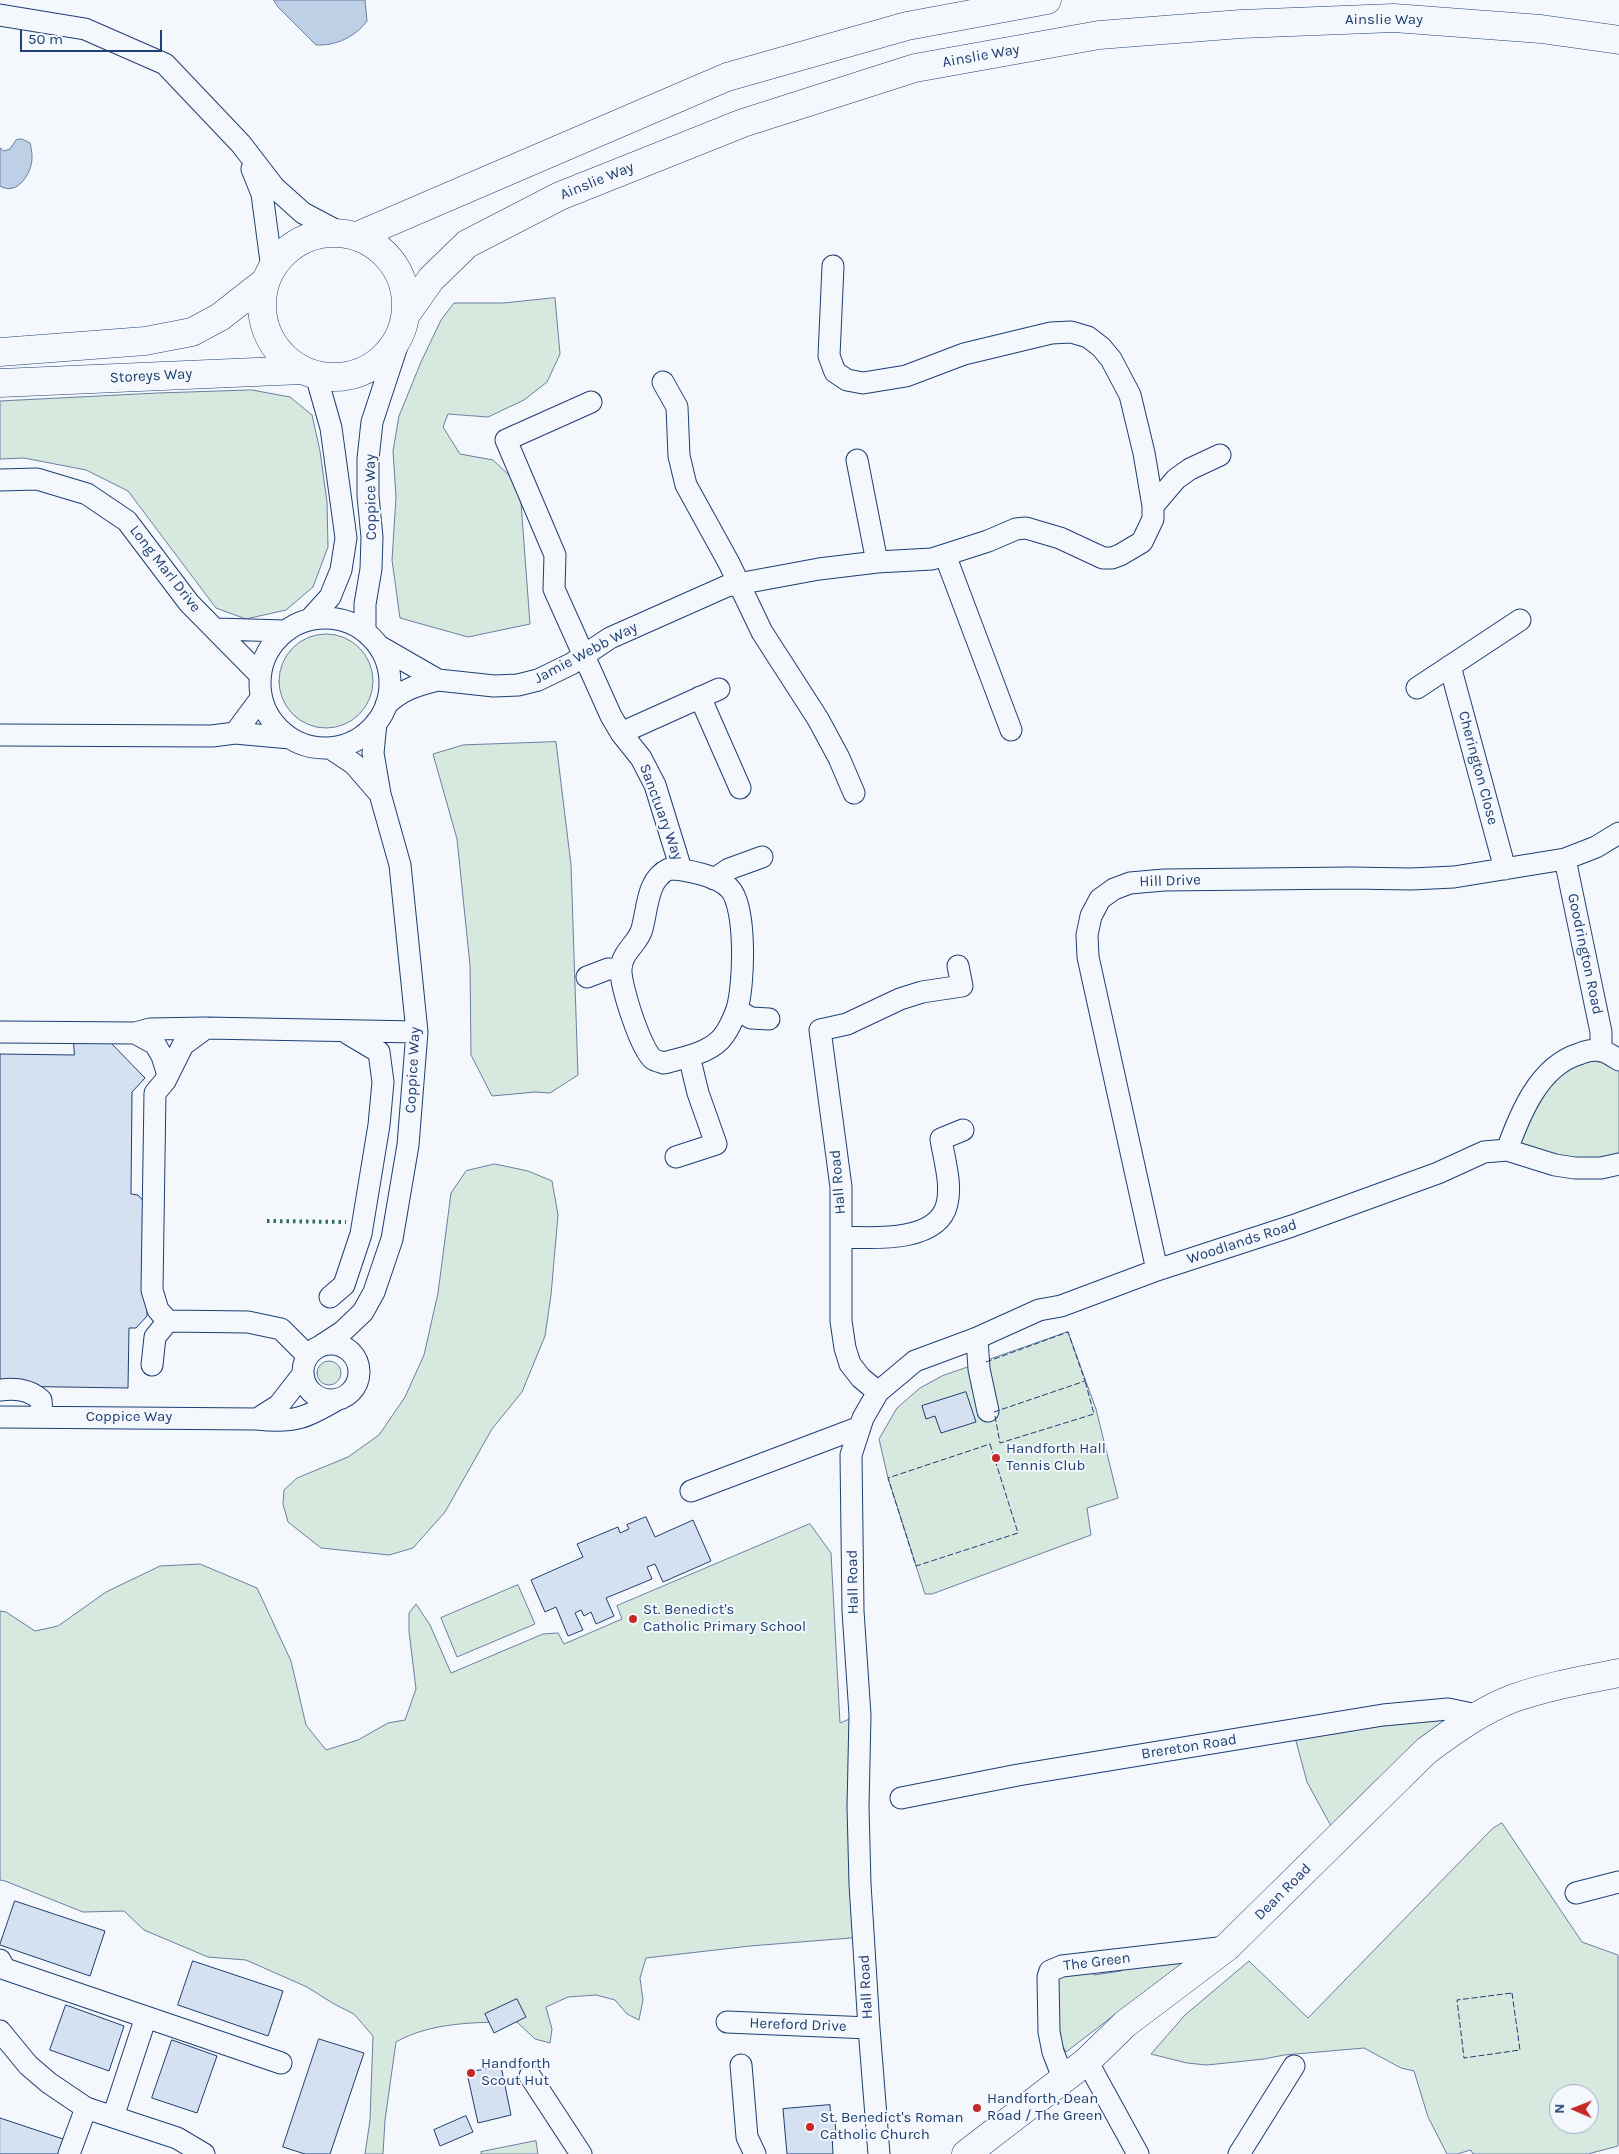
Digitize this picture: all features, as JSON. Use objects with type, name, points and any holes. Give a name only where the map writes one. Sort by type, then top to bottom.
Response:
[{"type":"main road","points":[[5,351],[145,341],[192,332],[220,317],[269,275],[289,248],[313,236],[348,234],[727,77],[907,26],[1047,0]]},
{"type":"main road","name":"Ainslie Way","points":[[403,325],[431,279],[467,244],[560,196],[744,123],[915,68],[1099,35],[1241,24],[1327,20],[1394,18],[1541,29],[1619,40]]},
{"type":"main road","points":[[269,275],[262,306],[267,332],[281,354],[309,373],[341,377],[365,371],[385,357],[403,325],[403,280],[385,252],[348,234]]},
{"type":"main road","name":"Storeys Way","points":[[0,384],[309,373]]},
{"type":"main road","name":"Dean Road","points":[[966,2154],[1064,2080],[1087,2061],[1125,2024],[1227,1946],[1426,1751],[1477,1715],[1514,1698],[1556,1686],[1619,1673]]},
{"type":"street","points":[[0,15],[85,29],[165,64],[241,144],[274,187],[303,213],[348,234]]},
{"type":"street","points":[[241,144],[262,194],[269,275]]},
{"type":"street","points":[[833,266],[829,356],[835,372],[847,380],[863,382],[906,376],[964,354],[1051,332],[1072,332],[1088,337],[1101,347],[1111,359],[1130,395],[1144,453],[1153,506]]},
{"type":"street","name":"Coppice Way","points":[[372,639],[365,604],[372,569],[368,459],[372,422],[403,325]]},
{"type":"street","name":"Coppice Way","points":[[309,373],[331,428],[346,538],[341,570],[330,597],[311,618]]},
{"type":"street","points":[[663,382],[677,407],[679,456],[686,485],[733,585],[818,719],[840,758],[854,793]]},
{"type":"street","name":"Sanctuary Way","points":[[591,402],[506,440],[555,555],[554,589],[621,733],[642,758],[655,785],[681,869]]},
{"type":"street","points":[[1153,506],[1176,479],[1190,469],[1220,456]]},
{"type":"street","points":[[857,460],[877,562]]},
{"type":"street","name":"Long Marl Drive","points":[[0,480],[37,479],[87,494],[128,521],[189,603],[260,674]]},
{"type":"street","name":"Jamie Webb Way","points":[[381,714],[397,694],[404,690],[438,680],[494,686],[518,685],[538,680],[619,634],[733,585],[819,569],[877,562],[918,560],[945,555],[988,541],[1005,533],[1026,528],[1060,538],[1103,558],[1112,558],[1142,542],[1153,519],[1153,506]]},
{"type":"street","points":[[945,555],[1011,730]]},
{"type":"street","points":[[0,736],[212,736],[235,733],[290,738],[316,747],[330,748],[352,742],[365,734],[381,714],[390,685],[388,665],[372,639],[349,622],[330,617],[311,618],[286,631],[274,642],[264,658],[260,674],[261,698],[270,718],[290,738]]},
{"type":"street","points":[[1417,688],[1520,620]]},
{"type":"street","points":[[216,629],[286,631]]},
{"type":"street","name":"Jamie Webb Way","points":[[372,639],[438,680]]},
{"type":"street","name":"Cherington Close","points":[[1450,666],[1505,869]]},
{"type":"street","points":[[621,733],[709,693],[740,788]]},
{"type":"street","points":[[235,733],[261,698]]},
{"type":"street","name":"Coppice Way","points":[[257,1419],[279,1405],[311,1358],[363,1312],[374,1292],[392,1239],[408,1145],[417,1032],[400,865],[380,794],[373,753],[381,714]]},
{"type":"street","name":"Coppice Way","points":[[330,748],[354,764],[380,794]]},
{"type":"street","name":"Hill Drive","points":[[1157,1270],[1088,957],[1087,935],[1091,916],[1100,899],[1114,889],[1130,883],[1155,881],[1454,877],[1565,859],[1596,847],[1619,834]]},
{"type":"street","points":[[714,879],[729,869],[762,857]]},
{"type":"street","name":"Goodrington Road","points":[[1565,859],[1600,1032],[1610,1055]]},
{"type":"street","name":"Sanctuary Way","points":[[669,869],[681,869],[714,879],[730,889],[737,903],[742,924],[743,954],[736,1010],[722,1039],[709,1048],[664,1063],[652,1058],[641,1040],[623,988],[621,968],[626,951],[641,933],[653,883],[661,873],[669,869]]},
{"type":"street","name":"Hall Road","points":[[879,2154],[869,2028],[860,1865],[860,1715],[853,1611],[851,1484],[851,1455],[860,1427],[878,1392],[861,1378],[850,1364],[845,1348],[841,1320],[842,1237],[840,1187],[820,1030],[847,1024],[900,999],[922,992],[962,986],[958,966]]},
{"type":"street","points":[[587,977],[608,969],[621,968]]},
{"type":"street","points":[[736,1010],[751,1018],[769,1019]]},
{"type":"street","points":[[0,1032],[135,1033],[150,1029],[206,1028],[417,1032]]},
{"type":"street","points":[[206,1028],[183,1045],[165,1081],[154,1093],[152,1290],[158,1310],[168,1320],[248,1322],[281,1329],[311,1358],[311,1392],[328,1400],[338,1399],[353,1389],[357,1382],[358,1364],[354,1356],[340,1345],[331,1344],[311,1358]]},
{"type":"street","points":[[330,1297],[344,1285],[362,1225],[379,1125],[383,1082],[379,1052],[345,1032]]},
{"type":"street","points":[[135,1033],[155,1044],[162,1056],[168,1074]]},
{"type":"street","name":"Goodrington Road","points":[[1507,1150],[1518,1120],[1536,1089],[1552,1068],[1570,1056],[1585,1052],[1610,1055]]},
{"type":"street","points":[[676,1157],[716,1144],[698,1094],[689,1056]]},
{"type":"street","points":[[842,1237],[883,1238],[909,1234],[930,1227],[943,1216],[948,1203],[941,1139],[963,1130]]},
{"type":"street","name":"Woodlands Road","points":[[878,1392],[915,1360],[977,1338],[1039,1310],[1061,1306],[1157,1270],[1292,1226],[1438,1172],[1484,1152],[1507,1150],[1555,1165],[1575,1168],[1601,1168],[1619,1164]]},
{"type":"street","name":"Coppice Way","points":[[358,1364],[363,1312]]},
{"type":"street","points":[[152,1365],[155,1337],[168,1320]]},
{"type":"street","points":[[977,1338],[979,1369],[988,1411]]},
{"type":"street","points":[[0,1390],[20,1390],[37,1396],[42,1400],[42,1416]]},
{"type":"street","name":"Coppice Way","points":[[0,1416],[257,1419],[282,1422],[312,1414],[338,1399]]},
{"type":"street","points":[[691,1491],[860,1427]]},
{"type":"street","name":"Brereton Road","points":[[901,1798],[1018,1775],[1383,1715],[1448,1709],[1477,1715]]},
{"type":"street","points":[[1576,1892],[1619,1882]]},
{"type":"street","name":"The Green","points":[[1064,2080],[1049,2032],[1048,1976],[1050,1970],[1062,1966],[1227,1946]]},
{"type":"street","points":[[0,1960],[5,1969],[281,2063]]},
{"type":"street","points":[[113,2117],[146,2017]]},
{"type":"street","name":"Hereford Drive","points":[[727,2022],[869,2028]]},
{"type":"street","points":[[0,2031],[22,2058],[48,2083],[86,2108],[176,2138],[204,2154]]},
{"type":"street","points":[[1087,2061],[1138,2154]]},
{"type":"street","points":[[741,2065],[747,2137],[755,2154]]},
{"type":"street","points":[[1239,2154],[1294,2066]]},
{"type":"street","points":[[530,2076],[581,2154]]},
{"type":"street","points":[[69,2154],[86,2108]]},
{"type":"shaded area","points":[[555,298],[560,354],[547,382],[524,400],[488,417],[448,414],[443,427],[460,454],[493,460],[511,477],[521,503],[530,624],[468,637],[400,618],[392,560],[396,497],[393,451],[399,416],[441,320],[454,303],[503,303]]},
{"type":"shaded area","points":[[252,390],[290,397],[312,415],[320,451],[327,502],[328,547],[313,587],[286,610],[246,619],[216,608],[128,491],[86,470],[24,458],[0,459],[0,401]]},
{"type":"shaded area","points":[[326,634],[344,637],[359,648],[370,663],[373,681],[370,699],[359,714],[344,725],[326,728],[308,725],[293,714],[282,699],[279,681],[282,663],[293,648],[308,637]]},
{"type":"shaded area","points":[[556,742],[571,865],[578,1075],[550,1093],[535,1092],[492,1096],[471,1055],[470,965],[457,839],[433,754],[463,745]]},
{"type":"shaded area","points":[[1570,1056],[1619,1060],[1619,1164],[1507,1150]]},
{"type":"shaded area","points":[[495,1164],[528,1171],[552,1181],[558,1215],[551,1295],[545,1336],[522,1392],[492,1429],[445,1512],[413,1548],[389,1555],[321,1548],[288,1522],[283,1504],[284,1490],[297,1478],[348,1457],[379,1435],[405,1397],[424,1355],[438,1293],[451,1193],[466,1171]]},
{"type":"shaded area","name":"Handforth Hall Tennis Club","points":[[1068,1332],[1096,1409],[1118,1498],[1087,1508],[1091,1535],[932,1594],[925,1594],[888,1478],[879,1439],[897,1408],[920,1388],[942,1376]]},
{"type":"shaded area","points":[[329,1361],[338,1364],[341,1373],[338,1382],[329,1385],[320,1382],[317,1373],[320,1364]]},
{"type":"shaded area","points":[[810,1524],[831,1553],[840,1723],[854,1717],[863,1937],[750,1946],[646,1958],[640,1978],[643,2000],[639,2020],[627,2014],[615,2000],[596,1995],[568,1997],[546,2007],[552,2029],[550,2043],[535,2039],[517,2022],[455,2024],[424,2030],[410,2035],[396,2042],[385,2120],[383,2154],[365,2154],[370,2120],[373,2036],[354,2014],[307,1987],[246,1960],[208,1957],[144,1930],[124,1911],[83,1912],[0,1880],[0,1611],[6,1612],[35,1631],[58,1626],[106,1592],[160,1566],[200,1564],[257,1588],[291,1661],[306,1725],[326,1750],[358,1740],[388,1723],[405,1720],[416,1689],[409,1631],[409,1613],[416,1604],[430,1625],[451,1673],[543,1634],[558,1633],[564,1644],[622,1619],[617,1606]]},
{"type":"shaded area","points":[[518,1585],[535,1624],[457,1657],[441,1618]]},
{"type":"shaded area","points":[[1477,1715],[1337,1837],[1307,1782],[1293,1730]]},
{"type":"shaded area","points":[[1502,1823],[1582,1942],[1618,1955],[1618,2146],[1588,2154],[1473,2154],[1471,2150],[1457,2154],[1447,2154],[1428,2117],[1414,2071],[1401,2068],[1364,2048],[1284,2055],[1207,2065],[1187,2063],[1151,2054],[1185,2015],[1249,1961],[1308,2018],[1492,1829]]},
{"type":"shaded area","points":[[1185,1961],[1066,2052],[1060,2042],[1058,1980],[1061,1977],[1091,1971],[1094,1975],[1121,1971],[1123,1967]]},
{"type":"shaded area","points":[[536,2141],[538,2154],[481,2154],[481,2152]]},
{"type":"water","points":[[274,0],[365,0],[367,21],[351,36],[331,44],[316,45],[278,7]]},
{"type":"water","points":[[22,139],[30,143],[32,162],[30,169],[23,181],[13,188],[0,186],[0,148],[4,151],[10,149],[16,140]]},
{"type":"building","points":[[74,1043],[111,1043],[145,1078],[132,1092],[131,1194],[138,1195],[148,1206],[147,1316],[136,1328],[129,1328],[128,1388],[0,1386],[0,1054],[74,1055]]},
{"type":"building","points":[[966,1392],[976,1422],[941,1433],[935,1416],[926,1419],[922,1406]]},
{"type":"building","points":[[646,1517],[655,1537],[693,1520],[711,1561],[663,1582],[655,1564],[647,1567],[652,1579],[606,1598],[614,1616],[596,1624],[591,1612],[584,1616],[581,1610],[575,1613],[583,1630],[568,1636],[556,1607],[545,1612],[531,1580],[583,1557],[577,1544],[618,1527],[620,1533],[629,1529],[627,1525]]},
{"type":"building","points":[[15,1901],[105,1931],[90,1976],[0,1945]]},
{"type":"building","points":[[193,1961],[283,1991],[268,2036],[178,2005]]},
{"type":"building","points":[[517,1999],[526,2017],[494,2033],[485,2014]]},
{"type":"building","points":[[66,2005],[124,2026],[109,2071],[50,2050]]},
{"type":"building","points":[[319,2039],[364,2053],[330,2154],[305,2154],[283,2147]]},
{"type":"building","points":[[172,2040],[217,2056],[197,2113],[152,2098]]},
{"type":"building","points":[[501,2066],[511,2115],[478,2123],[467,2073]]},
{"type":"building","name":"St. Benedict's Roman Catholic Church","points":[[830,2105],[831,2121],[835,2121],[836,2133],[832,2134],[833,2154],[787,2154],[783,2109]]},
{"type":"building","points":[[466,2116],[473,2132],[440,2146],[434,2130]]},
{"type":"building","points":[[0,2118],[63,2139],[58,2154],[0,2154]]},
{"type":"hedge","points":[[267,1221],[346,1222]]},
{"type":"fence","points":[[986,1362],[1068,1332],[1085,1381],[994,1412]]},
{"type":"fence","points":[[995,1416],[1000,1443],[1094,1414],[1085,1381]]},
{"type":"fence","points":[[990,1444],[1018,1533],[916,1566],[888,1478],[990,1444]]},
{"type":"fence","points":[[1512,1993],[1520,2050],[1464,2058],[1457,2000],[1512,1993]]},
{"type":"place","name":"Handforth Hall Tennis Club","points":[[996,1458]]},
{"type":"place","name":"St. Benedict's Catholic Primary School","points":[[633,1619]]},
{"type":"place","name":"Handforth Scout Hut","points":[[471,2073]]},
{"type":"place","name":"Handforth, Dean Road / The Green","points":[[977,2108]]},
{"type":"place","name":"St. Benedict's Roman Catholic Church","points":[[810,2127]]}]
